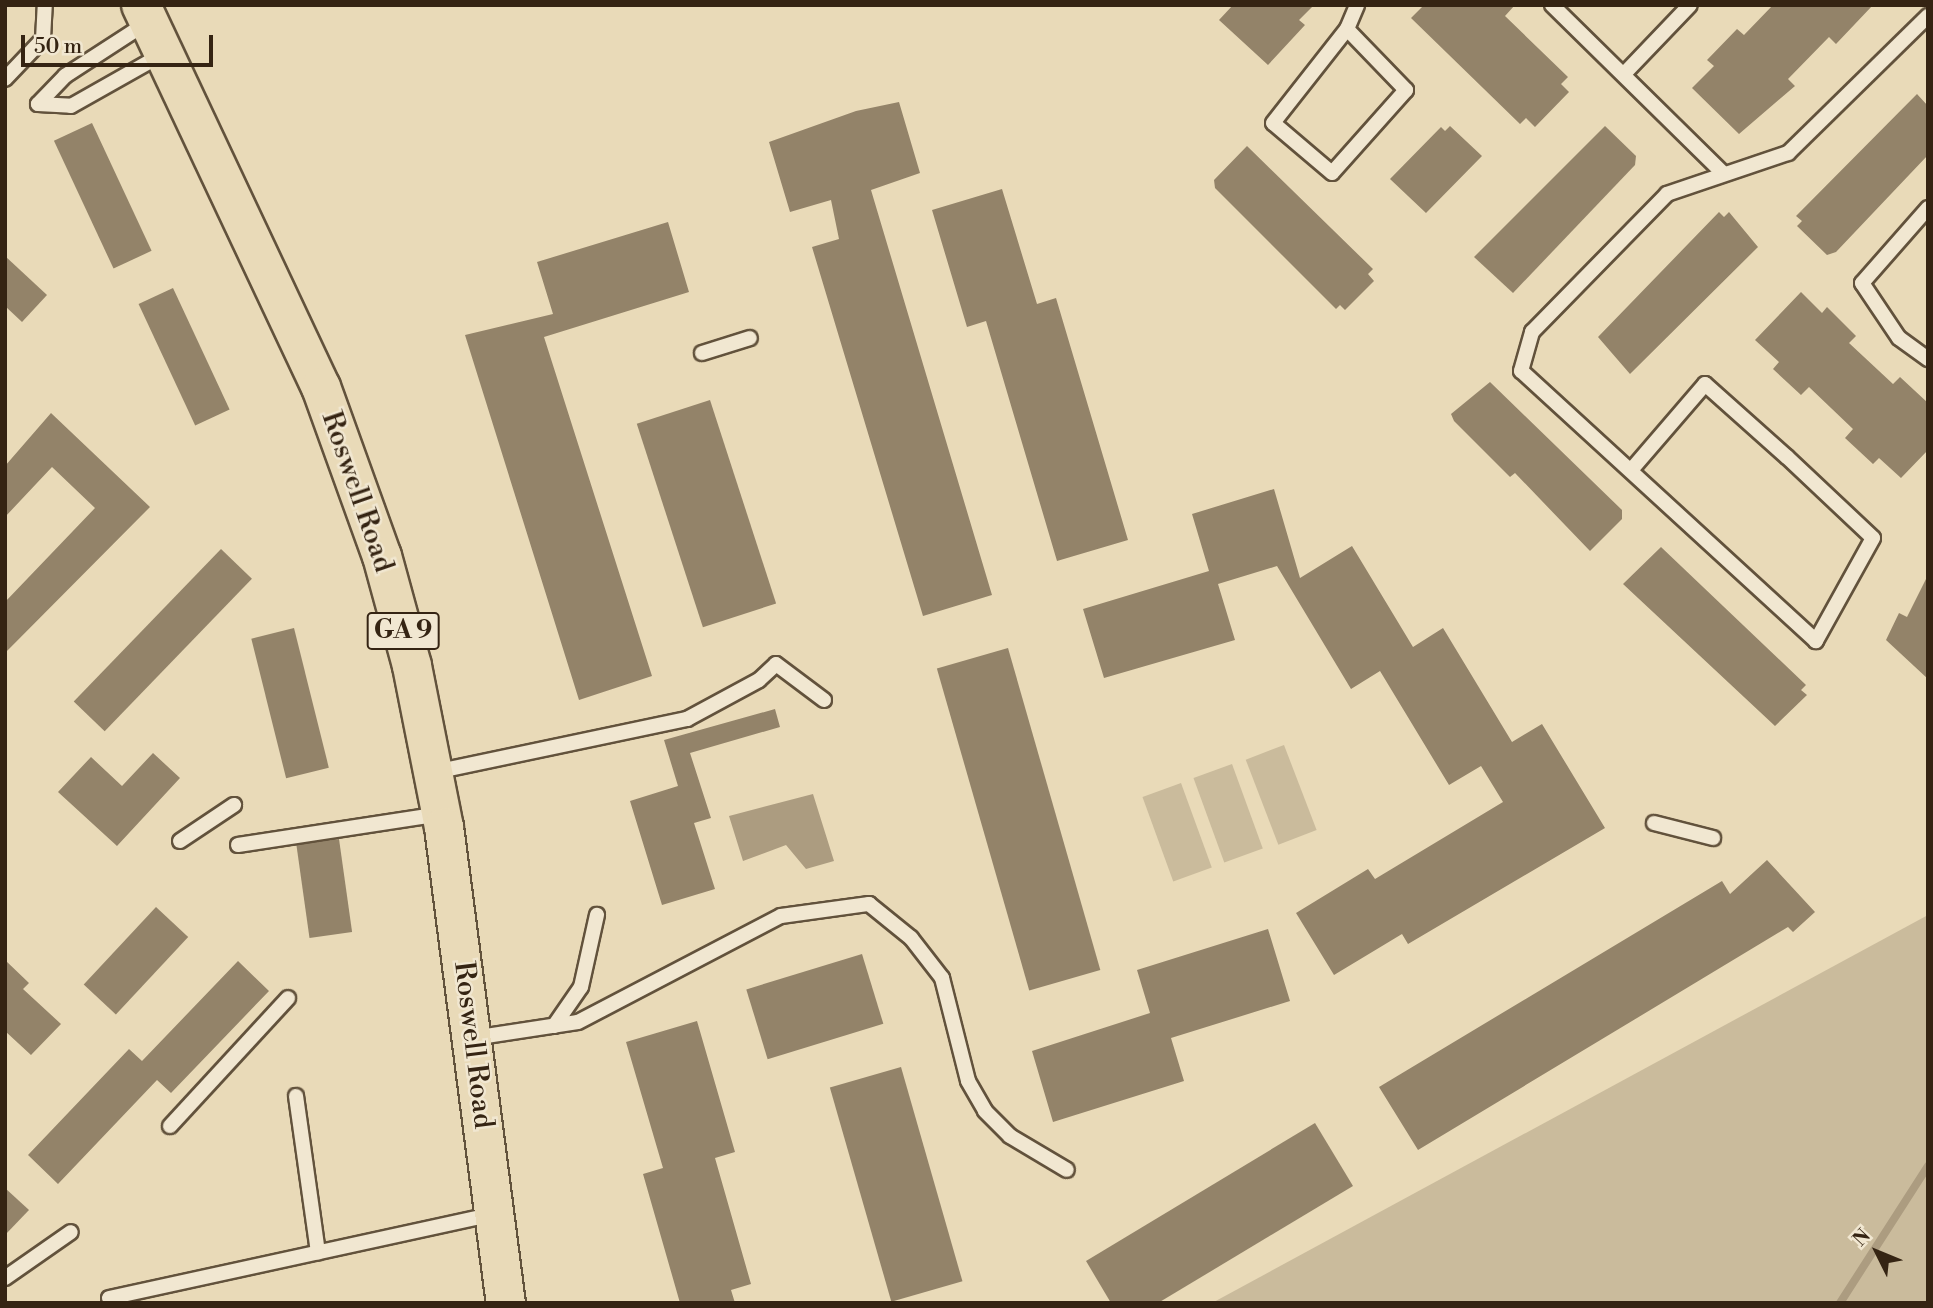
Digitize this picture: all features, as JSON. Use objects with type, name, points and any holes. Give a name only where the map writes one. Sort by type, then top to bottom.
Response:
[{"type":"main road","name":"Roswell Road","points":[[150,19],[321,387],[382,556],[442,814],[506,1303]]},
{"type":"lane","points":[[5,79],[43,39],[45,5]]},
{"type":"lane","points":[[1347,29],[1406,90],[1332,173],[1273,123],[1347,29],[1357,5]]},
{"type":"lane","points":[[1624,74],[1690,5]]},
{"type":"lane","points":[[1562,8],[1723,173]]},
{"type":"lane","points":[[1632,469],[1705,384],[1787,457],[1873,538],[1816,641],[1720,557],[1632,469],[1521,371],[1532,332],[1667,194],[1788,153],[1928,16]]},
{"type":"lane","points":[[150,19],[71,106],[38,104],[65,76],[150,19]]},
{"type":"lane","points":[[1928,208],[1862,283],[1899,338],[1928,359]]},
{"type":"lane","points":[[702,353],[750,338]]},
{"type":"lane","points":[[433,772],[687,719],[759,680],[776,664],[824,700]]},
{"type":"lane","points":[[180,841],[234,805]]},
{"type":"lane","points":[[238,845],[442,814]]},
{"type":"lane","points":[[1654,823],[1713,838]]},
{"type":"lane","points":[[471,1038],[578,1022],[781,916],[869,904],[911,939],[942,978],[968,1081],[985,1111],[1010,1136],[1067,1170]]},
{"type":"lane","points":[[554,1026],[581,987],[597,915]]},
{"type":"lane","points":[[170,1126],[288,998]]},
{"type":"lane","points":[[296,1096],[318,1252]]},
{"type":"lane","points":[[109,1298],[495,1214]]},
{"type":"lane","points":[[5,1278],[71,1232]]},
{"type":"shaded area","points":[[1284,745],[1317,830],[1278,845],[1246,760]]},
{"type":"shaded area","points":[[1232,764],[1263,849],[1224,863],[1193,778]]},
{"type":"shaded area","points":[[1181,783],[1212,868],[1173,882],[1142,797]]},
{"type":"shaded area","points":[[813,794],[834,861],[806,869],[786,845],[743,861],[729,816]]},
{"type":"shaded area","points":[[1928,915],[1928,1303],[1212,1303]]},
{"type":"building","points":[[1233,5],[1314,5],[1299,20],[1305,25],[1268,65],[1219,20]]},
{"type":"building","points":[[1424,5],[1515,5],[1505,16],[1568,77],[1561,84],[1569,92],[1535,127],[1526,118],[1520,124],[1411,18]]},
{"type":"building","points":[[1773,5],[1873,5],[1836,44],[1829,37],[1788,79],[1795,86],[1739,134],[1692,88],[1714,66],[1707,60],[1737,29],[1744,35]]},
{"type":"building","points":[[1917,94],[1928,106],[1928,155],[1836,252],[1827,255],[1797,226],[1802,221],[1796,216]]},
{"type":"building","points":[[899,102],[920,173],[871,190],[992,595],[923,616],[812,247],[839,239],[831,200],[790,212],[769,142],[856,111]]},
{"type":"building","points":[[92,123],[152,251],[114,269],[54,141]]},
{"type":"building","points":[[1450,126],[1482,156],[1426,213],[1390,179],[1441,127],[1445,131]]},
{"type":"building","points":[[1605,126],[1636,156],[1635,165],[1513,293],[1474,257]]},
{"type":"building","points":[[1247,146],[1373,269],[1368,274],[1374,281],[1345,310],[1340,305],[1336,309],[1215,188],[1214,180]]},
{"type":"building","points":[[1002,189],[1037,304],[1056,298],[1128,540],[1057,561],[986,321],[967,327],[932,210]]},
{"type":"building","points":[[1719,212],[1724,217],[1729,212],[1758,247],[1630,374],[1598,337]]},
{"type":"building","points":[[668,222],[689,292],[544,337],[652,676],[579,700],[465,335],[553,314],[537,262]]},
{"type":"building","points":[[5,256],[47,295],[22,322],[5,306]]},
{"type":"building","points":[[173,288],[230,409],[195,426],[139,304]]},
{"type":"building","points":[[1801,292],[1822,313],[1827,307],[1856,336],[1849,343],[1893,384],[1900,377],[1928,403],[1928,450],[1901,478],[1879,458],[1873,464],[1845,438],[1853,429],[1809,387],[1801,395],[1773,369],[1779,362],[1755,340]]},
{"type":"building","points":[[1490,382],[1622,510],[1622,519],[1590,551],[1515,473],[1510,477],[1454,421],[1451,414]]},
{"type":"building","points":[[710,400],[776,604],[703,627],[637,424]]},
{"type":"building","points":[[51,413],[150,507],[5,653],[5,602],[95,508],[52,467],[5,517],[5,466]]},
{"type":"building","points":[[1274,489],[1300,578],[1352,546],[1413,647],[1443,628],[1512,742],[1542,724],[1605,828],[1408,944],[1402,934],[1334,975],[1296,913],[1368,869],[1375,879],[1503,802],[1481,766],[1449,785],[1380,671],[1351,689],[1277,566],[1218,584],[1235,640],[1104,678],[1083,609],[1209,571],[1192,514]]},
{"type":"building","points":[[1661,547],[1806,685],[1801,690],[1807,695],[1775,726],[1623,584]]},
{"type":"building","points":[[221,549],[252,579],[105,731],[74,702]]},
{"type":"building","points":[[1928,575],[1928,679],[1886,640],[1899,613],[1907,617]]},
{"type":"building","points":[[294,628],[329,768],[286,778],[251,639]]},
{"type":"building","points":[[1008,648],[1100,970],[1029,990],[937,668]]},
{"type":"building","points":[[775,709],[780,727],[690,753],[711,818],[694,823],[715,889],[662,905],[630,801],[678,786],[664,740]]},
{"type":"building","points":[[153,753],[180,778],[117,846],[58,792],[91,757],[122,786]]},
{"type":"building","points":[[339,839],[352,932],[310,938],[296,845]]},
{"type":"building","points":[[1767,860],[1815,912],[1793,932],[1788,927],[1418,1150],[1379,1087],[1722,881],[1730,894]]},
{"type":"building","points":[[156,907],[188,937],[116,1015],[84,985]]},
{"type":"building","points":[[1268,929],[1290,1001],[1171,1038],[1184,1081],[1053,1122],[1032,1051],[1150,1013],[1137,970]]},
{"type":"building","points":[[862,954],[883,1024],[768,1059],[746,989]]},
{"type":"building","points":[[5,960],[29,983],[23,989],[61,1024],[31,1055],[5,1031]]},
{"type":"building","points":[[238,961],[269,991],[171,1093],[157,1080],[58,1184],[28,1155],[129,1049],[142,1061]]},
{"type":"building","points":[[697,1021],[735,1152],[715,1158],[751,1284],[731,1290],[735,1303],[680,1303],[643,1174],[663,1168],[626,1042]]},
{"type":"building","points":[[901,1067],[962,1281],[891,1302],[830,1087]]},
{"type":"building","points":[[1315,1123],[1353,1186],[1158,1303],[1111,1303],[1086,1261]]},
{"type":"building","points":[[5,1188],[29,1210],[5,1235]]},
{"type":"waterway","points":[[1840,1303],[1928,1166]]}]
